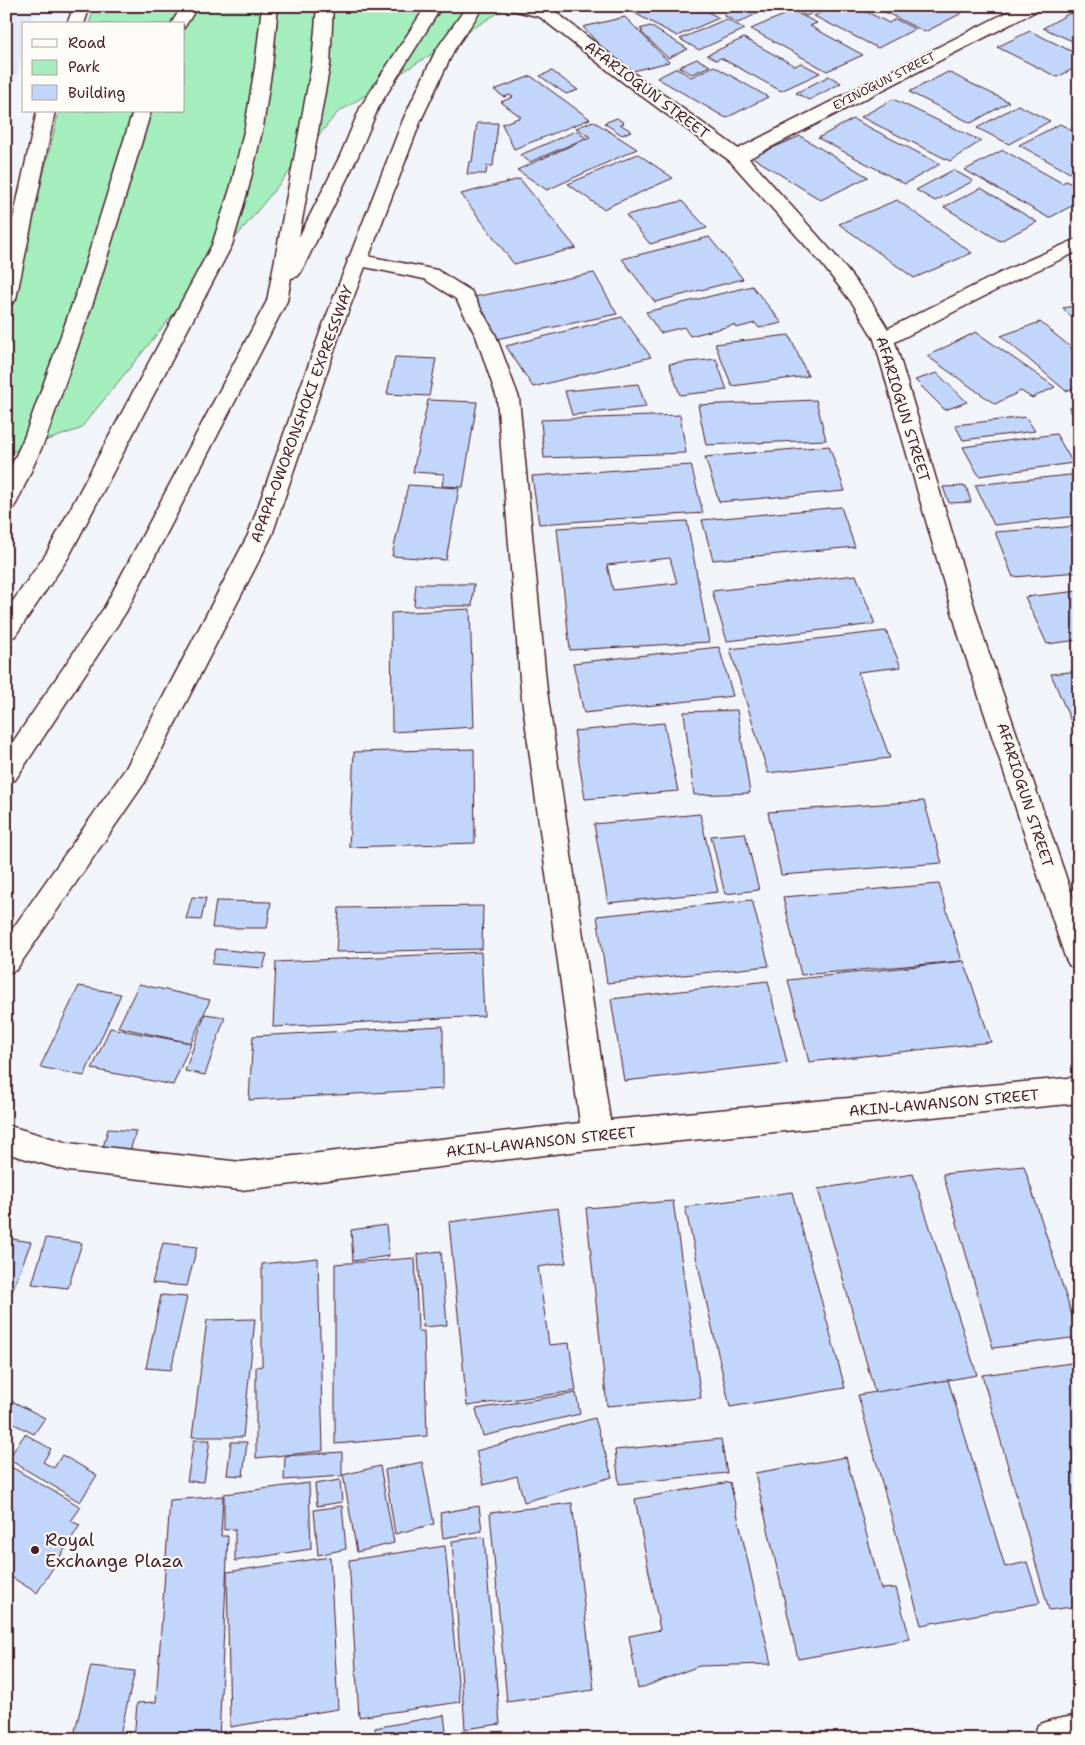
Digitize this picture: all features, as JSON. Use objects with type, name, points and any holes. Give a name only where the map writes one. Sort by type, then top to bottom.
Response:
[{"type":"main road","points":[[76,22],[82,6]]},
{"type":"main road","points":[[180,22],[190,6]]},
{"type":"main road","points":[[6,630],[56,558],[222,245],[236,205],[255,123],[266,55],[270,6]]},
{"type":"main road","points":[[277,301],[321,64],[325,6]]},
{"type":"main road","points":[[6,773],[114,612],[277,301],[349,156],[370,106],[434,6]]},
{"type":"main road","name":"APAPA-OWORONSHOKI EXPRESSWAY","points":[[6,961],[136,774],[260,535],[357,260],[409,129],[445,50],[476,6]]},
{"type":"main road","name":"AFARIOGUN STREET","points":[[518,6],[547,10],[630,79],[737,156],[834,266],[862,302],[884,339],[971,636],[1079,957]]},
{"type":"main road","name":"EYINOGUN STREET","points":[[737,156],[1032,6]]},
{"type":"main road","points":[[6,299],[46,112]]},
{"type":"main road","points":[[6,502],[35,438],[87,291],[141,113]]},
{"type":"main road","points":[[884,339],[1013,274],[1079,244]]},
{"type":"main road","points":[[357,260],[430,274],[464,295],[486,336],[508,398],[534,690],[597,1135]]},
{"type":"main road","name":"AKIN-LAWANSON STREET","points":[[6,1138],[68,1157],[241,1176],[597,1135],[1079,1090]]},
{"type":"main road","points":[[1052,1739],[1079,1734]]},
{"type":"shaded area","points":[[6,6],[36,6],[32,22],[22,22],[22,56],[6,113]]},
{"type":"green space","points":[[95,6],[509,6],[337,113],[80,429],[6,454],[6,301],[26,246],[59,112],[185,112],[185,22],[90,22]]},
{"type":"building","points":[[638,6],[698,6],[719,18],[677,36],[629,10]]},
{"type":"building","points":[[719,6],[772,6],[738,23],[723,15],[730,12]]},
{"type":"building","points":[[789,6],[828,6],[806,16]]},
{"type":"building","points":[[833,6],[855,6],[889,23],[895,19],[915,29],[878,48],[814,16]]},
{"type":"building","points":[[873,6],[949,6],[962,13],[925,32]]},
{"type":"building","points":[[793,11],[817,23],[810,26],[863,55],[827,71],[751,29]]},
{"type":"building","points":[[1070,13],[1079,17],[1079,44],[1043,28]]},
{"type":"building","points":[[625,17],[669,62],[625,73],[583,27]]},
{"type":"building","points":[[726,19],[745,29],[699,50],[680,39]]},
{"type":"building","points":[[650,26],[688,49],[668,58],[641,32],[643,31],[640,29]]},
{"type":"building","points":[[1030,31],[1079,55],[1079,66],[1057,77],[997,47]]},
{"type":"building","points":[[744,38],[795,66],[801,63],[820,73],[781,91],[721,58],[716,60],[707,55]]},
{"type":"building","points":[[697,59],[710,66],[692,74],[679,67]]},
{"type":"building","points":[[714,66],[768,97],[726,118],[657,78],[677,68],[691,77]]},
{"type":"building","points":[[552,71],[578,90],[566,94],[540,76]]},
{"type":"building","points":[[948,72],[1009,102],[971,123],[909,92]]},
{"type":"building","points":[[531,76],[590,119],[514,149],[502,124],[521,117],[501,102],[513,97],[510,95],[504,97],[494,90]]},
{"type":"building","points":[[829,76],[841,83],[809,100],[796,93]]},
{"type":"building","points":[[893,99],[981,141],[950,161],[861,117]]},
{"type":"building","points":[[1018,105],[1050,121],[1009,144],[977,128]]},
{"type":"building","points":[[617,118],[624,123],[620,124],[631,131],[622,135],[604,123]]},
{"type":"building","points":[[853,119],[940,164],[905,184],[818,138]]},
{"type":"building","points":[[593,121],[637,149],[547,190],[517,170],[590,137],[576,128]]},
{"type":"building","points":[[477,123],[498,123],[493,166],[487,166],[486,174],[467,174],[469,162],[472,162]]},
{"type":"building","points":[[1060,124],[1079,134],[1079,178],[1019,145]]},
{"type":"building","points":[[576,131],[586,138],[530,162],[520,155]]},
{"type":"building","points":[[800,136],[868,177],[821,200],[752,157]]},
{"type":"building","points":[[1003,150],[1062,183],[1066,181],[1079,188],[1079,202],[1049,218],[965,170]]},
{"type":"building","points":[[638,154],[673,178],[603,209],[568,184]]},
{"type":"building","points":[[953,170],[973,181],[935,201],[916,190]]},
{"type":"building","points":[[520,179],[576,248],[514,264],[461,194]]},
{"type":"building","points":[[981,188],[1037,222],[1000,241],[944,207]]},
{"type":"building","points":[[897,200],[972,253],[914,278],[839,224]]},
{"type":"building","points":[[682,201],[707,228],[650,244],[626,215]]},
{"type":"building","points":[[709,237],[743,279],[655,302],[622,259]]},
{"type":"building","points":[[594,273],[617,314],[496,339],[474,297]]},
{"type":"building","points":[[752,286],[782,323],[759,328],[755,323],[737,328],[734,325],[690,336],[684,327],[660,333],[646,312]]},
{"type":"building","points":[[1079,305],[1079,325],[1063,308]]},
{"type":"building","points":[[622,317],[651,357],[533,387],[506,346]]},
{"type":"building","points":[[1040,322],[1079,354],[1079,386],[1066,391],[1001,336]]},
{"type":"building","points":[[976,332],[1055,387],[1032,398],[1021,391],[995,404],[927,356]]},
{"type":"building","points":[[789,335],[808,376],[732,386],[715,344]]},
{"type":"building","points":[[395,357],[436,359],[429,396],[387,394]]},
{"type":"building","points":[[716,359],[727,390],[680,395],[669,364]]},
{"type":"building","points":[[937,373],[967,402],[945,410],[915,380]]},
{"type":"building","points":[[638,384],[646,407],[572,415],[565,391]]},
{"type":"building","points":[[428,400],[477,402],[463,487],[442,486],[444,474],[413,472]]},
{"type":"building","points":[[816,400],[826,440],[706,445],[698,405]]},
{"type":"building","points":[[1079,407],[1079,425],[1069,408]]},
{"type":"building","points":[[680,415],[686,453],[544,458],[541,420]]},
{"type":"building","points":[[1026,417],[1035,431],[963,440],[955,425]]},
{"type":"building","points":[[1056,434],[1073,463],[979,476],[963,447]]},
{"type":"building","points":[[829,446],[845,491],[719,502],[705,457]]},
{"type":"building","points":[[691,465],[703,513],[539,524],[532,476]]},
{"type":"building","points":[[1079,474],[1079,516],[994,525],[975,485]]},
{"type":"building","points":[[408,485],[459,488],[446,560],[392,556]]},
{"type":"building","points":[[966,486],[971,502],[949,503],[943,487]]},
{"type":"building","points":[[841,507],[855,547],[713,560],[702,520]]},
{"type":"building","points":[[687,521],[709,642],[570,650],[557,528]],"holes":[[[670,558],[677,583],[613,590],[607,565]]]},
{"type":"building","points":[[1079,526],[1079,572],[1013,577],[995,532]]},
{"type":"building","points":[[856,575],[875,624],[727,641],[712,591]]},
{"type":"building","points":[[416,584],[474,584],[472,606],[414,606]]},
{"type":"building","points":[[1079,591],[1079,640],[1047,644],[1025,597]]},
{"type":"building","points":[[470,609],[474,727],[392,732],[391,613]]},
{"type":"building","points":[[886,631],[901,667],[858,672],[890,758],[768,773],[730,649]]},
{"type":"building","points":[[719,647],[733,696],[584,713],[573,663]]},
{"type":"building","points":[[1079,671],[1079,723],[1072,724],[1051,674]]},
{"type":"building","points":[[737,710],[750,793],[694,795],[684,712]]},
{"type":"building","points":[[664,723],[678,791],[585,799],[574,731]]},
{"type":"building","points":[[474,749],[475,843],[349,847],[354,752]]},
{"type":"building","points":[[924,801],[942,863],[781,875],[768,812]]},
{"type":"building","points":[[700,814],[718,892],[608,903],[594,824]]},
{"type":"building","points":[[745,833],[759,890],[725,894],[711,836]]},
{"type":"building","points":[[939,884],[962,961],[801,975],[783,897]]},
{"type":"building","points":[[192,897],[206,898],[201,920],[186,919]]},
{"type":"building","points":[[752,900],[769,966],[607,983],[597,916]]},
{"type":"building","points":[[216,901],[271,902],[267,928],[212,928]]},
{"type":"building","points":[[483,906],[482,949],[336,952],[339,908]]},
{"type":"building","points":[[216,949],[267,954],[263,968],[212,964]]},
{"type":"building","points":[[481,952],[484,1016],[273,1027],[276,962]]},
{"type":"building","points":[[964,961],[991,1042],[809,1062],[788,980]]},
{"type":"building","points":[[768,981],[787,1063],[624,1081],[611,999]]},
{"type":"building","points":[[139,984],[210,1000],[191,1043],[118,1027]]},
{"type":"building","points":[[79,986],[121,994],[84,1076],[40,1067]]},
{"type":"building","points":[[205,1014],[225,1017],[205,1075],[185,1071]]},
{"type":"building","points":[[443,1026],[443,1089],[249,1100],[253,1036]]},
{"type":"building","points":[[110,1028],[191,1043],[173,1085],[92,1069]]},
{"type":"building","points":[[108,1129],[136,1131],[129,1154],[102,1151]]},
{"type":"building","points":[[1024,1166],[1079,1337],[993,1348],[943,1174]]},
{"type":"building","points":[[913,1174],[977,1375],[875,1393],[818,1189]]},
{"type":"building","points":[[792,1192],[845,1388],[730,1407],[685,1207]]},
{"type":"building","points":[[673,1201],[701,1398],[607,1406],[586,1208]]},
{"type":"building","points":[[558,1208],[566,1263],[538,1267],[549,1345],[569,1343],[576,1391],[467,1406],[449,1222]]},
{"type":"building","points":[[386,1225],[389,1256],[353,1261],[351,1230]]},
{"type":"building","points":[[6,1238],[31,1242],[8,1302],[6,1302]]},
{"type":"building","points":[[46,1238],[82,1243],[68,1288],[32,1284]]},
{"type":"building","points":[[163,1243],[197,1247],[187,1286],[152,1283]]},
{"type":"building","points":[[441,1251],[447,1325],[423,1327],[418,1254]]},
{"type":"building","points":[[318,1258],[323,1451],[256,1458],[256,1367],[262,1366],[262,1264]]},
{"type":"building","points":[[415,1258],[418,1331],[424,1331],[427,1436],[335,1444],[335,1264]]},
{"type":"building","points":[[161,1295],[187,1297],[171,1370],[146,1368]]},
{"type":"building","points":[[255,1319],[243,1437],[192,1437],[207,1320]]},
{"type":"building","points":[[1079,1362],[1079,1606],[1049,1610],[982,1375]]},
{"type":"building","points":[[948,1380],[1005,1567],[1027,1562],[1040,1603],[921,1625],[858,1395]]},
{"type":"building","points":[[576,1393],[580,1414],[483,1436],[476,1409]]},
{"type":"building","points":[[6,1398],[45,1418],[34,1434],[6,1420]]},
{"type":"building","points":[[595,1418],[612,1477],[524,1502],[517,1476],[484,1485],[476,1451]]},
{"type":"building","points":[[25,1434],[51,1449],[43,1462],[54,1468],[62,1455],[97,1475],[80,1502],[8,1459]]},
{"type":"building","points":[[721,1439],[727,1473],[619,1484],[615,1450]]},
{"type":"building","points":[[194,1440],[210,1440],[204,1482],[187,1481]]},
{"type":"building","points":[[231,1442],[247,1442],[243,1476],[227,1475]]},
{"type":"building","points":[[342,1452],[342,1476],[284,1480],[285,1456]]},
{"type":"building","points":[[846,1457],[881,1589],[896,1588],[910,1639],[798,1659],[755,1473]]},
{"type":"building","points":[[422,1462],[434,1524],[395,1534],[385,1470]]},
{"type":"building","name":"Royal Exchange Plaza","points":[[6,1464],[81,1507],[71,1521],[80,1525],[37,1593],[8,1575],[6,1577]]},
{"type":"building","points":[[380,1466],[394,1543],[357,1552],[343,1475]]},
{"type":"building","points":[[340,1480],[342,1502],[317,1506],[315,1484]]},
{"type":"building","points":[[730,1482],[771,1664],[699,1666],[638,1689],[629,1636],[660,1630],[635,1499]]},
{"type":"building","points":[[309,1483],[311,1549],[235,1561],[235,1529],[224,1530],[224,1494]]},
{"type":"building","points":[[223,1496],[221,1536],[228,1536],[219,1739],[134,1739],[137,1703],[156,1702],[170,1500]]},
{"type":"building","points":[[572,1503],[594,1690],[507,1702],[490,1513]]},
{"type":"building","points":[[342,1506],[346,1549],[318,1555],[314,1510]]},
{"type":"building","points":[[479,1506],[482,1531],[443,1538],[440,1513]]},
{"type":"building","points":[[484,1537],[500,1724],[465,1729],[452,1541]]},
{"type":"building","points":[[445,1546],[460,1702],[359,1717],[349,1560]]},
{"type":"building","points":[[330,1557],[338,1709],[230,1727],[227,1572]]},
{"type":"building","points":[[91,1666],[135,1671],[119,1739],[73,1739]]},
{"type":"building","points":[[444,1715],[447,1739],[376,1739],[375,1728]]},
{"type":"place","name":"Royal Exchange Plaza","points":[[35,1550]]}]
